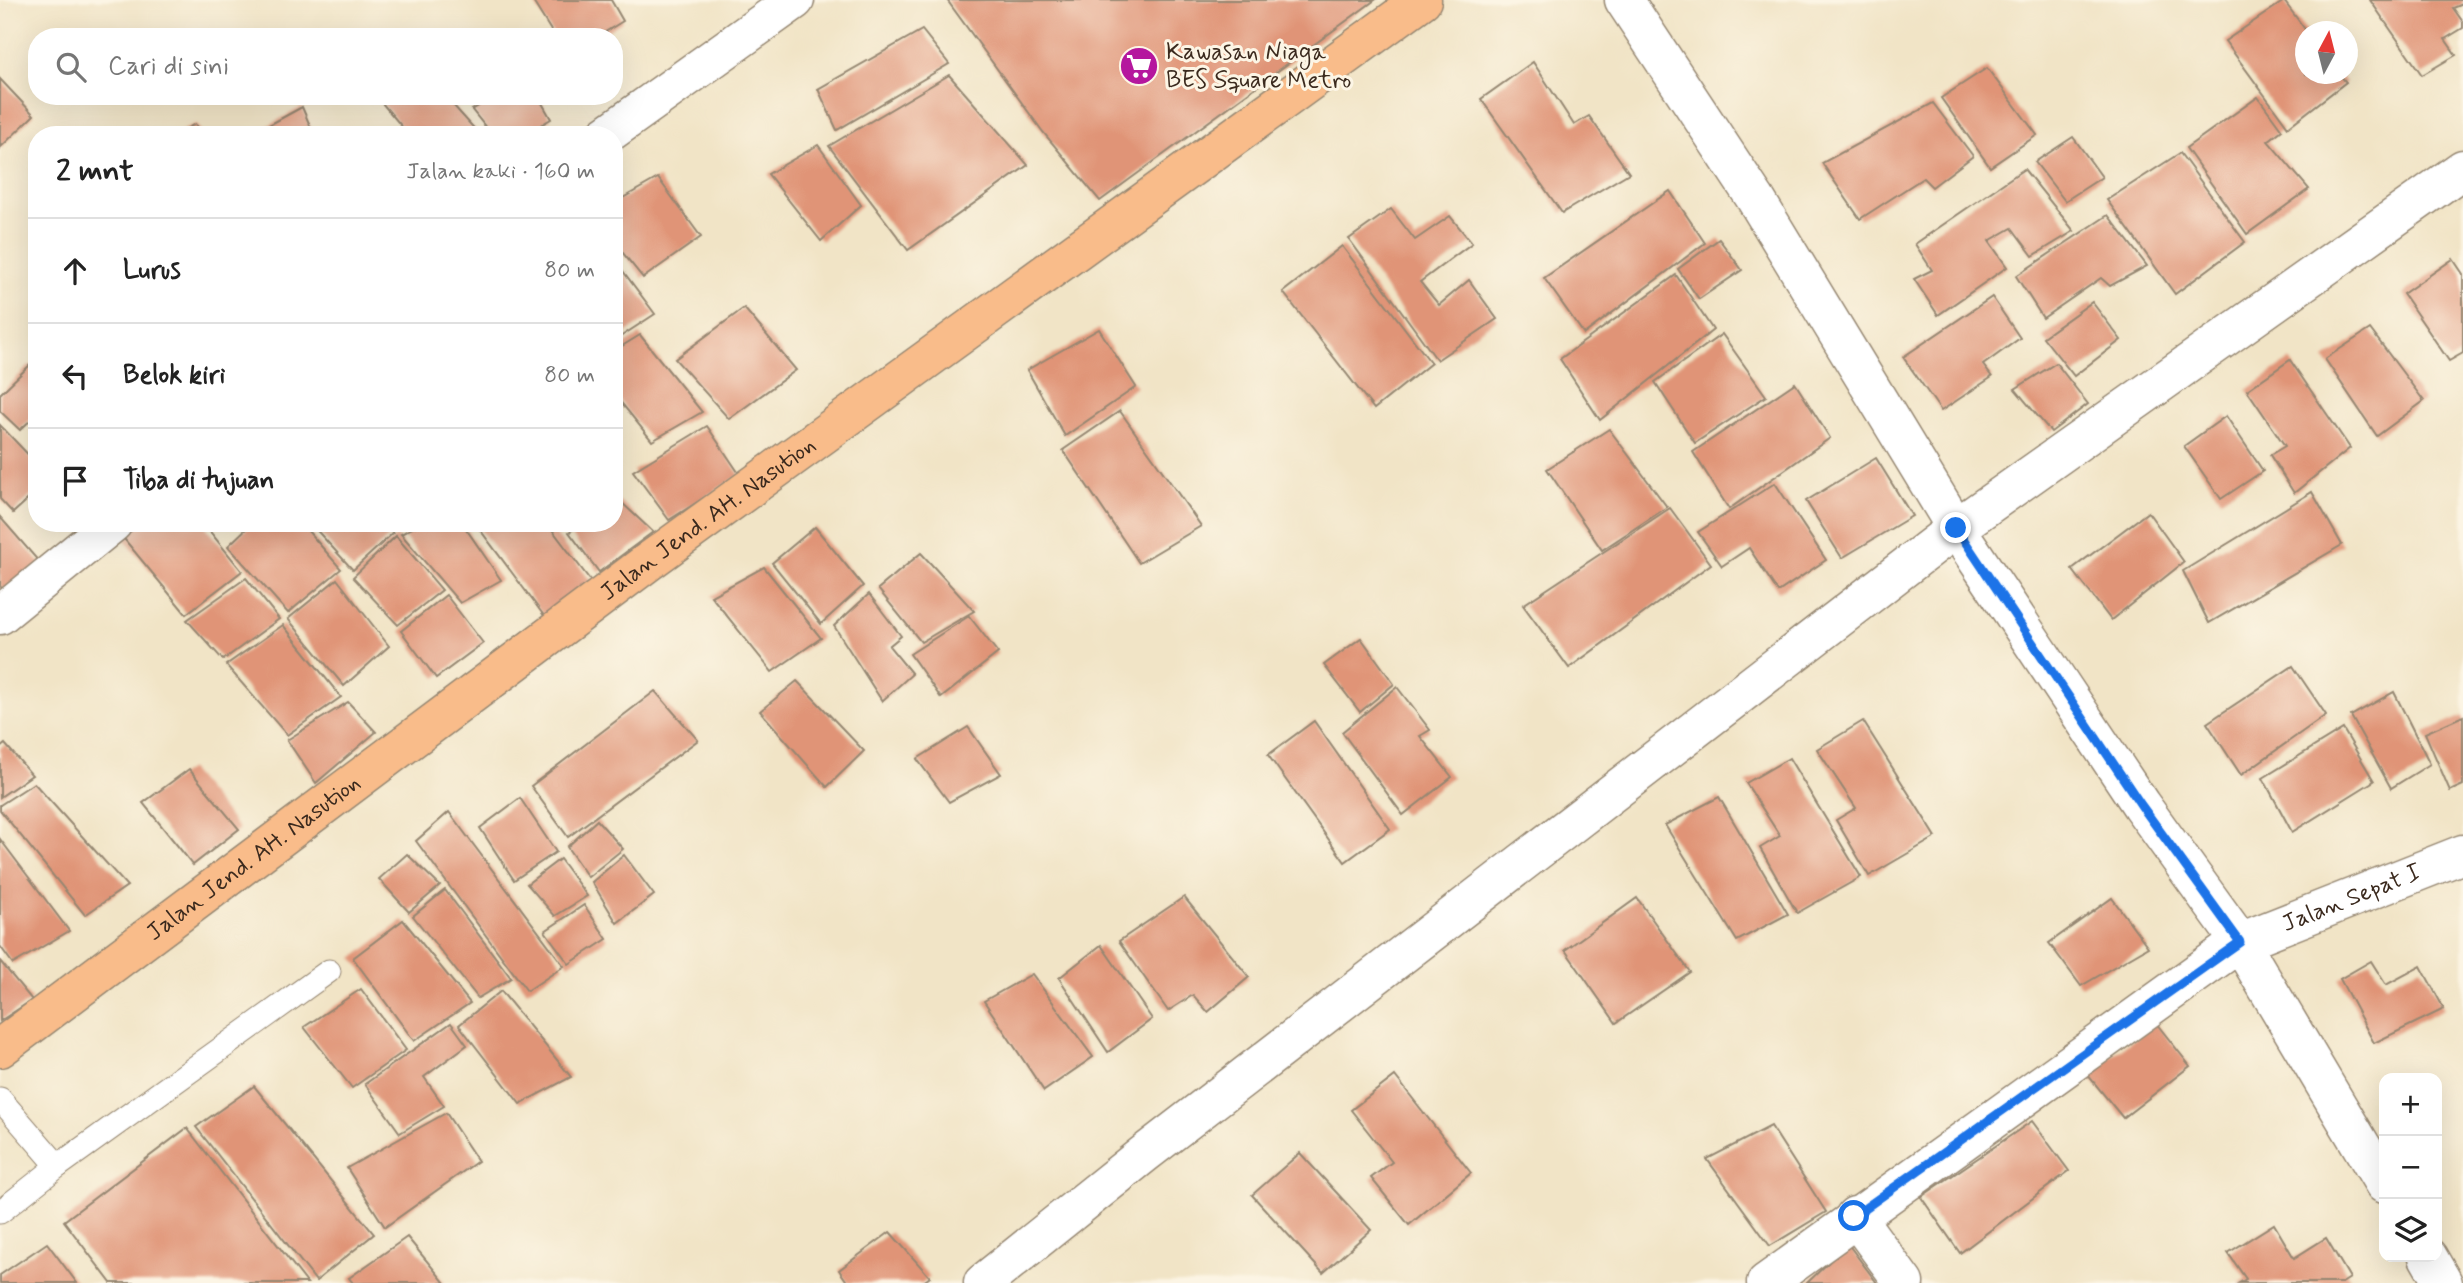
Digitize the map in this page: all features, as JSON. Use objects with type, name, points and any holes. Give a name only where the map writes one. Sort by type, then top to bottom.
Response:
[{"type":"highway","name":"Jalan Jend. AH. Nasution","points":[[0,1048],[648,562],[1422,0]]},
{"type":"street","points":[[1624,0],[1755,198],[1956,528],[2141,805],[2240,942],[2379,1176]]},
{"type":"street","points":[[618,126],[779,4]]},
{"type":"street","points":[[983,1283],[1144,1154],[1956,528],[2463,169]]},
{"type":"street","points":[[0,615],[102,532]]},
{"type":"street","name":"Jalan Sepat I","points":[[1766,1283],[1854,1216],[2240,942],[2463,853]]},
{"type":"street","points":[[1854,1216],[1904,1283]]},
{"type":"street","points":[[2431,1262],[2443,1283]]},
{"type":"lane","points":[[0,1212],[58,1166],[329,971]]},
{"type":"lane","points":[[0,1099],[58,1166]]},
{"type":"building","points":[[532,0],[611,0],[623,21],[612,28],[549,28]]},
{"type":"building","name":"Kawasan Niaga BES Square Metro","points":[[947,0],[1375,0],[1100,201],[1043,132]]},
{"type":"building","points":[[2370,0],[2463,0],[2463,4],[2453,8],[2463,22],[2463,28],[2445,39],[2456,55],[2422,75]]},
{"type":"building","points":[[2284,1],[2299,21],[2295,21],[2295,84],[2343,84],[2288,127],[2225,41]]},
{"type":"building","points":[[922,30],[949,64],[837,130],[818,89]]},
{"type":"building","points":[[1533,62],[1574,125],[1589,116],[1629,173],[1562,213],[1481,99]]},
{"type":"building","points":[[1987,68],[2037,135],[1990,167],[1941,98]]},
{"type":"building","points":[[949,75],[1028,165],[908,250],[829,146]]},
{"type":"building","points":[[0,79],[34,115],[0,148]]},
{"type":"building","points":[[2258,97],[2282,130],[2268,141],[2309,189],[2247,234],[2186,148]]},
{"type":"building","points":[[1933,103],[1973,156],[1932,187],[1923,178],[1860,219],[1822,163]]},
{"type":"building","points":[[384,105],[453,105],[472,126],[401,126]]},
{"type":"building","points":[[480,105],[543,105],[551,119],[539,126],[485,126],[472,110]]},
{"type":"building","points":[[302,107],[310,126],[267,126]]},
{"type":"building","points":[[2073,137],[2102,177],[2065,201],[2035,162]]},
{"type":"building","points":[[818,145],[861,205],[821,241],[768,174]]},
{"type":"building","points":[[2180,153],[2245,242],[2175,294],[2107,200]]},
{"type":"building","points":[[2024,169],[2074,231],[2033,256],[2012,228],[1989,241],[2007,267],[1938,315],[1914,279],[1932,270],[1915,244]]},
{"type":"building","points":[[658,178],[701,237],[643,278],[623,253],[623,198]]},
{"type":"building","points":[[1670,191],[1705,243],[1584,334],[1544,278]]},
{"type":"building","points":[[1391,209],[1415,240],[1450,216],[1472,243],[1420,282],[1439,305],[1469,280],[1497,319],[1437,360],[1349,239]]},
{"type":"building","points":[[2108,215],[2147,266],[2110,286],[2101,278],[2043,318],[2016,276]]},
{"type":"building","points":[[1719,239],[1742,270],[1699,299],[1678,269]]},
{"type":"building","points":[[1342,246],[1431,363],[1374,409],[1283,292]]},
{"type":"building","points":[[2453,259],[2463,274],[2463,353],[2449,361],[2403,294]]},
{"type":"building","points":[[623,271],[655,314],[623,335]]},
{"type":"building","points":[[1676,275],[1713,330],[1600,420],[1560,359]]},
{"type":"building","points":[[1992,297],[2020,338],[1983,365],[1992,377],[1941,411],[1903,357]]},
{"type":"building","points":[[2092,302],[2121,340],[2074,376],[2043,337]]},
{"type":"building","points":[[744,308],[796,370],[729,419],[675,359]]},
{"type":"building","points":[[1099,329],[1136,387],[1065,436],[1027,370]]},
{"type":"building","points":[[2370,329],[2424,401],[2377,436],[2325,359]]},
{"type":"building","points":[[1722,334],[1766,396],[1695,443],[1655,382]]},
{"type":"building","points":[[640,335],[702,412],[652,441],[623,405],[623,345]]},
{"type":"building","points":[[2290,360],[2350,448],[2294,493],[2270,455],[2285,446],[2247,390]]},
{"type":"building","points":[[2056,363],[2088,404],[2051,432],[2015,389]]},
{"type":"building","points":[[28,367],[28,422],[20,430],[0,411],[0,394]]},
{"type":"building","points":[[1795,383],[1830,438],[1729,509],[1693,452]]},
{"type":"building","points":[[1120,411],[1201,526],[1139,563],[1063,450]]},
{"type":"building","points":[[2226,416],[2263,471],[2221,499],[2184,446]]},
{"type":"building","points":[[0,425],[28,455],[28,499],[13,513],[0,499]]},
{"type":"building","points":[[707,426],[740,475],[669,520],[633,471]]},
{"type":"building","points":[[1609,429],[1667,507],[1602,550],[1547,469]]},
{"type":"building","points":[[1876,458],[1912,516],[1842,558],[1806,501]]},
{"type":"building","points":[[1775,483],[1826,560],[1778,592],[1749,548],[1722,566],[1698,532]]},
{"type":"building","points":[[2312,492],[2342,545],[2209,623],[2183,571]]},
{"type":"building","points":[[623,504],[653,532],[599,572],[569,532],[623,532]]},
{"type":"building","points":[[1670,508],[1711,564],[1569,668],[1523,605]]},
{"type":"building","points":[[2148,512],[2184,562],[2111,620],[2072,569]]},
{"type":"building","points":[[0,517],[41,564],[4,591],[0,586]]},
{"type":"building","points":[[815,527],[863,586],[821,624],[772,563]]},
{"type":"building","points":[[210,532],[242,571],[186,614],[120,534]]},
{"type":"building","points":[[243,532],[309,532],[341,569],[288,613],[228,546]]},
{"type":"building","points":[[318,532],[392,532],[393,533],[353,570]]},
{"type":"building","points":[[468,532],[501,580],[460,603],[401,534]]},
{"type":"building","points":[[482,532],[554,532],[593,584],[545,617]]},
{"type":"building","points":[[396,536],[442,590],[398,625],[353,577]]},
{"type":"building","points":[[921,553],[974,611],[921,642],[878,589]]},
{"type":"building","points":[[764,567],[821,638],[772,672],[711,596]]},
{"type":"building","points":[[246,578],[279,619],[223,660],[187,620]]},
{"type":"building","points":[[337,579],[389,646],[344,686],[288,619]]},
{"type":"building","points":[[869,594],[901,636],[889,646],[912,674],[882,701],[834,626]]},
{"type":"building","points":[[446,595],[483,643],[436,678],[401,631]]},
{"type":"building","points":[[969,616],[998,653],[941,698],[910,654]]},
{"type":"building","points":[[283,625],[341,697],[287,735],[226,665]]},
{"type":"building","points":[[1361,638],[1394,684],[1360,712],[1324,665]]},
{"type":"building","points":[[2293,666],[2326,715],[2241,775],[2207,723]]},
{"type":"building","points":[[797,681],[864,751],[827,787],[760,711]]},
{"type":"building","points":[[1397,687],[1430,730],[1420,736],[1452,777],[1403,815],[1342,732]]},
{"type":"building","points":[[655,691],[698,740],[568,837],[531,786]]},
{"type":"building","points":[[2394,692],[2430,764],[2391,788],[2351,716]]},
{"type":"building","points":[[348,702],[376,732],[316,783],[287,740]]},
{"type":"building","points":[[2463,716],[2463,785],[2450,791],[2425,733]]},
{"type":"building","points":[[1314,721],[1390,829],[1345,862],[1268,755]]},
{"type":"building","points":[[1863,721],[1936,837],[1869,876],[1836,820],[1856,808],[1817,749]]},
{"type":"building","points":[[968,727],[1001,774],[949,802],[917,759]]},
{"type":"building","points":[[2343,729],[2374,781],[2292,832],[2263,778]]},
{"type":"building","points":[[5,744],[32,775],[0,797],[0,748]]},
{"type":"building","points":[[1789,758],[1861,877],[1797,913],[1760,848],[1780,836],[1746,783]]},
{"type":"building","points":[[189,769],[239,829],[193,865],[143,803]]},
{"type":"building","points":[[34,783],[127,886],[85,915],[0,810],[0,805]]},
{"type":"building","points":[[1719,797],[1788,914],[1737,941],[1665,825]]},
{"type":"building","points":[[520,798],[556,852],[514,880],[480,828]]},
{"type":"building","points":[[449,812],[564,966],[527,991],[416,841]]},
{"type":"building","points":[[597,820],[623,849],[588,877],[567,847]]},
{"type":"building","points":[[0,839],[69,931],[13,964],[0,946]]},
{"type":"building","points":[[407,854],[440,886],[409,912],[379,879]]},
{"type":"building","points":[[624,855],[654,895],[617,923],[592,882]]},
{"type":"building","points":[[560,859],[587,896],[555,916],[527,884]]},
{"type":"building","points":[[445,890],[511,978],[478,998],[413,916]]},
{"type":"building","points":[[1184,897],[1249,977],[1208,1012],[1193,995],[1168,1011],[1119,941]]},
{"type":"building","points":[[1637,898],[1690,972],[1616,1023],[1565,950]]},
{"type":"building","points":[[2112,898],[2148,947],[2081,986],[2049,943]]},
{"type":"building","points":[[584,905],[607,939],[569,964],[545,931]]},
{"type":"building","points":[[403,920],[470,1003],[414,1041],[353,958]]},
{"type":"building","points":[[1101,945],[1152,1019],[1108,1052],[1059,978]]},
{"type":"building","points":[[0,961],[32,1000],[0,1021]]},
{"type":"building","points":[[2371,961],[2386,985],[2421,966],[2444,1009],[2374,1043],[2340,979]]},
{"type":"building","points":[[1032,974],[1093,1057],[1044,1091],[984,1001]]},
{"type":"building","points":[[361,989],[406,1050],[352,1088],[304,1027]]},
{"type":"building","points":[[501,991],[571,1077],[520,1104],[459,1025]]},
{"type":"building","points":[[451,1023],[467,1045],[424,1077],[444,1106],[400,1133],[365,1084]]},
{"type":"building","points":[[2156,1023],[2190,1066],[2123,1118],[2087,1074]]},
{"type":"building","points":[[1395,1076],[1471,1173],[1409,1225],[1371,1178],[1392,1162],[1351,1110]]},
{"type":"building","points":[[254,1086],[374,1234],[316,1281],[196,1127]]},
{"type":"building","points":[[446,1113],[478,1161],[385,1227],[347,1168]]},
{"type":"building","points":[[2032,1121],[2069,1171],[1960,1253],[1921,1197]]},
{"type":"building","points":[[1771,1126],[1826,1212],[1770,1246],[1707,1159]]},
{"type":"building","points":[[187,1128],[307,1283],[111,1283],[64,1221]]},
{"type":"building","points":[[1300,1153],[1371,1230],[1323,1273],[1252,1195]]},
{"type":"building","points":[[2274,1224],[2294,1258],[2326,1238],[2350,1278],[2342,1283],[2239,1283],[2246,1279],[2228,1253]]},
{"type":"building","points":[[890,1232],[930,1277],[922,1283],[848,1283],[839,1270]]},
{"type":"building","points":[[407,1237],[445,1283],[353,1283],[349,1278]]},
{"type":"building","points":[[47,1243],[77,1283],[0,1283],[0,1275]]},
{"type":"building","points":[[1848,1244],[1877,1283],[1807,1283]]},
{"type":"place","name":"Kawasan Niaga BES Square Metro","points":[[1139,66]]},
{"type":"route","points":[[1854,1216],[2240,942],[2141,805],[1956,528]]}]
